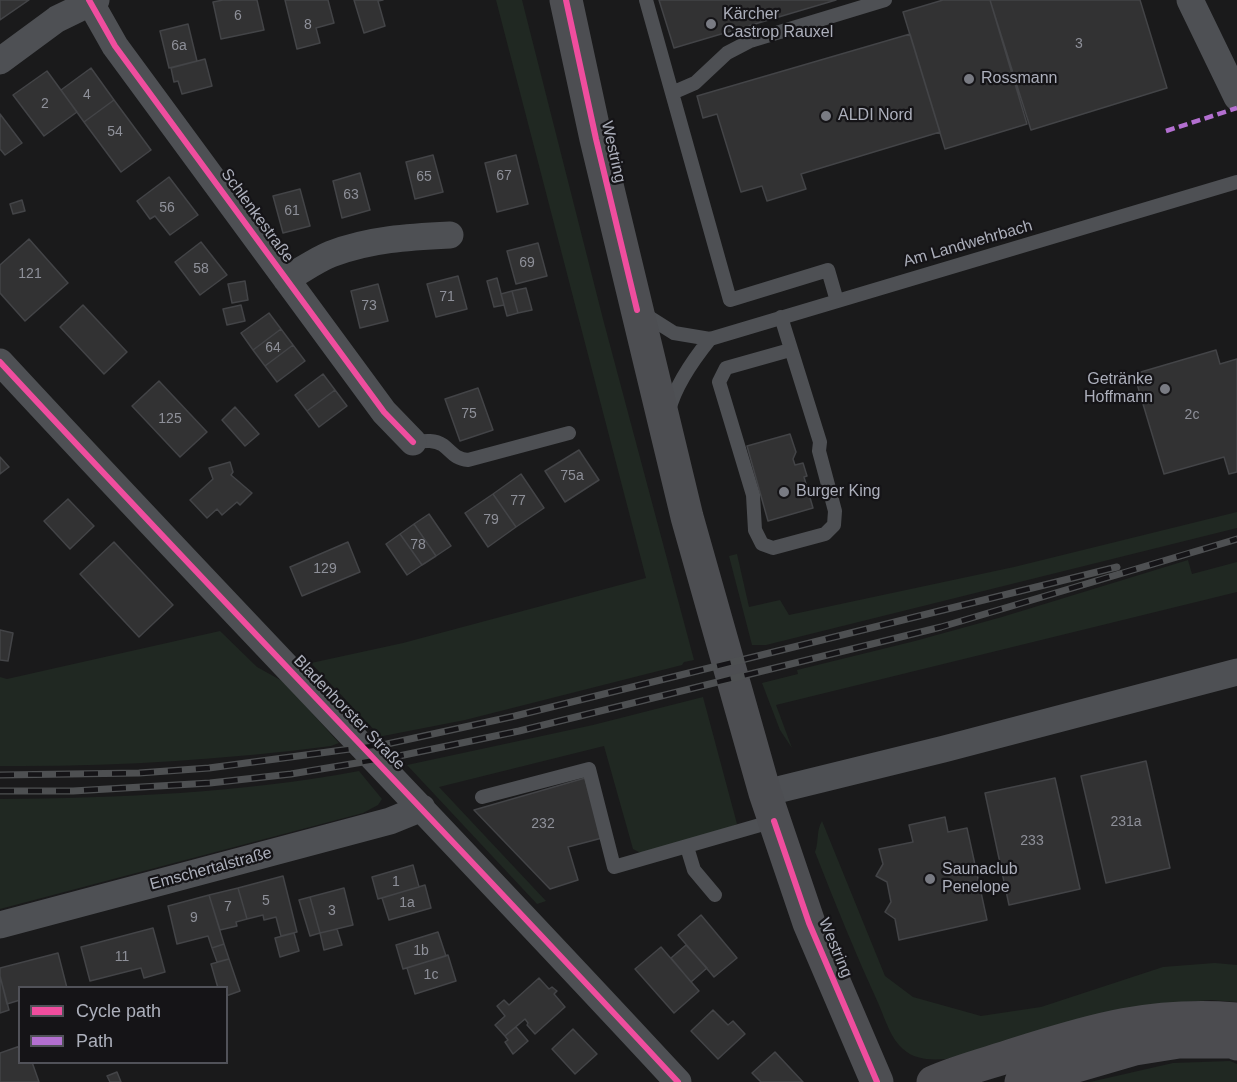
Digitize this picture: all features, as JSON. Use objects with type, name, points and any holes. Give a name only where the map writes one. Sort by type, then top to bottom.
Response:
[{"type":"highway","points":[[933,1082],[1083,1033],[1133,1022],[1204,1016],[1237,1019]]},
{"type":"highway","points":[[1021,1082],[1135,1049],[1179,1042],[1232,1042],[1237,1044]]},
{"type":"main road","name":"Westring","points":[[566,0],[596,139],[690,529],[769,807],[809,923],[877,1082]]},
{"type":"street","points":[[1190,0],[1237,97]]},
{"type":"street","points":[[0,61],[57,20],[92,1]]},
{"type":"street","name":"Schlenkestraße","points":[[92,1],[116,46],[384,412],[413,442]]},
{"type":"street","name":"Schlenkestraße","points":[[286,279],[330,255],[365,243],[404,237],[450,235]]},
{"type":"street","name":"Bladenhorster Straße","points":[[0,362],[678,1082]]},
{"type":"street","points":[[769,807],[944,749],[1237,672]]},
{"type":"street","name":"Emschertalstraße","points":[[0,925],[390,821],[422,808]]},
{"type":"lane","points":[[646,0],[730,300],[828,270],[837,301]]},
{"type":"lane","points":[[672,93],[695,82],[727,53],[750,41],[885,0]]},
{"type":"lane","name":"Am Landwehrbach","points":[[637,310],[674,333],[710,339],[1237,182]]},
{"type":"lane","points":[[781,317],[820,442],[819,452],[835,511],[834,525],[825,534],[773,548],[762,544],[755,530],[753,495],[719,382],[726,368],[790,350]]},
{"type":"lane","points":[[666,424],[677,390],[695,357],[710,339]]},
{"type":"lane","points":[[413,442],[430,440],[442,444],[459,459],[468,460],[569,433]]},
{"type":"lane","points":[[482,797],[589,769],[614,867],[687,847],[769,807]]},
{"type":"lane","points":[[687,847],[694,870],[715,895]]},
{"type":"shaded area","points":[[496,0],[522,0],[603,319],[694,660],[465,720],[380,736],[311,663],[403,643],[646,578]]},
{"type":"shaded area","points":[[1237,512],[1237,528],[766,645],[752,645],[729,556],[737,554],[749,607],[780,600],[789,615],[1014,567]]},
{"type":"shaded area","points":[[1188,560],[1192,574],[1237,562],[1237,592],[776,705],[792,748],[780,730],[762,683],[798,674],[797,670],[1002,617]]},
{"type":"shaded area","points":[[220,631],[257,667],[284,682],[339,743],[290,751],[166,762],[0,766],[0,677],[7,679]]},
{"type":"shaded area","points":[[703,697],[737,824],[728,828],[641,853],[633,849],[604,746],[439,787],[546,901],[537,904],[407,765],[593,725]]},
{"type":"shaded area","points":[[359,771],[382,799],[378,805],[363,813],[0,909],[0,799],[180,793],[270,785]]},
{"type":"shaded area","points":[[822,821],[885,976],[913,997],[981,1016],[1041,1007],[1163,967],[1215,963],[1237,965],[1237,1002],[1211,1000],[1161,1004],[946,1059],[929,1059],[908,1053],[895,1040],[889,1028],[815,852]]},
{"type":"shaded area","points":[[1230,1061],[1237,1064],[1237,1082],[1090,1082],[1173,1063]]},
{"type":"building","points":[[0,0],[29,0],[0,20]]},
{"type":"building","points":[[257,0],[264,30],[221,39],[213,2]]},
{"type":"building","points":[[285,0],[328,0],[334,23],[316,28],[320,43],[297,49]]},
{"type":"building","points":[[354,0],[383,0],[378,1],[385,26],[364,33]]},
{"type":"building","name":"Kärcher Castrop Rauxel","points":[[659,0],[836,0],[674,48]]},
{"type":"building","name":"Rossmann","points":[[943,0],[990,0],[1027,124],[945,149],[903,12]]},
{"type":"building","points":[[990,0],[1140,0],[1167,88],[1031,130]]},
{"type":"building","points":[[188,24],[197,61],[169,68],[160,31]]},
{"type":"building","name":"ALDI Nord","points":[[910,34],[940,132],[801,174],[806,189],[767,201],[762,186],[741,192],[717,114],[703,118],[697,96]]},
{"type":"building","points":[[205,59],[212,86],[182,94],[178,81],[174,82],[171,68]]},
{"type":"building","points":[[91,68],[114,100],[84,122],[61,90]]},
{"type":"building","points":[[47,71],[77,112],[44,136],[13,95]]},
{"type":"building","points":[[114,100],[151,150],[121,172],[84,122]]},
{"type":"building","points":[[0,114],[22,143],[5,155],[0,149]]},
{"type":"building","points":[[433,155],[443,192],[415,199],[406,162]]},
{"type":"building","points":[[516,155],[528,204],[497,212],[485,163]]},
{"type":"building","points":[[360,173],[370,210],[342,218],[333,181]]},
{"type":"building","points":[[169,177],[198,215],[170,235],[155,216],[150,219],[137,201]]},
{"type":"building","points":[[300,189],[310,226],[283,233],[273,196]]},
{"type":"building","points":[[22,200],[25,211],[13,214],[10,204]]},
{"type":"building","points":[[29,239],[68,283],[25,321],[0,293],[0,265]]},
{"type":"building","points":[[201,242],[227,275],[200,295],[175,262]]},
{"type":"building","points":[[538,243],[547,276],[516,284],[507,251]]},
{"type":"building","points":[[458,276],[467,309],[436,317],[427,284]]},
{"type":"building","points":[[497,278],[504,305],[494,307],[487,281]]},
{"type":"building","points":[[245,281],[248,300],[232,303],[228,284]]},
{"type":"building","points":[[378,284],[388,321],[360,328],[351,291]]},
{"type":"building","points":[[526,288],[532,310],[518,313],[512,291]]},
{"type":"building","points":[[512,291],[518,313],[507,316],[501,294]]},
{"type":"building","points":[[83,305],[127,352],[104,374],[60,327]]},
{"type":"building","points":[[241,305],[245,321],[227,325],[223,309]]},
{"type":"building","points":[[269,313],[281,329],[253,350],[241,333]]},
{"type":"building","points":[[281,329],[293,345],[265,366],[253,350]]},
{"type":"building","points":[[293,345],[305,361],[277,382],[265,366]]},
{"type":"building","points":[[1216,350],[1220,364],[1237,359],[1237,472],[1229,474],[1224,457],[1164,474],[1134,374]]},
{"type":"building","points":[[323,374],[335,390],[307,411],[295,395]]},
{"type":"building","points":[[159,381],[207,432],[180,457],[132,406]]},
{"type":"building","points":[[478,388],[493,430],[460,441],[445,399]]},
{"type":"building","points":[[335,390],[347,406],[319,427],[307,411]]},
{"type":"building","points":[[235,407],[259,434],[245,446],[222,420]]},
{"type":"building","name":"Burger King","points":[[790,434],[796,452],[793,459],[795,465],[803,463],[807,476],[804,477],[813,508],[768,521],[747,446]]},
{"type":"building","points":[[579,450],[599,480],[565,502],[545,471]]},
{"type":"building","points":[[0,457],[9,467],[0,474]]},
{"type":"building","points":[[230,462],[233,472],[231,475],[252,493],[240,505],[237,502],[222,515],[217,509],[207,518],[190,500],[213,479],[209,468]]},
{"type":"building","points":[[521,474],[544,508],[516,527],[493,494]]},
{"type":"building","points":[[493,494],[516,527],[488,547],[465,513]]},
{"type":"building","points":[[68,499],[94,526],[70,549],[44,521]]},
{"type":"building","points":[[429,514],[451,546],[436,556],[414,524]]},
{"type":"building","points":[[414,524],[436,556],[422,565],[400,534]]},
{"type":"building","points":[[400,534],[422,565],[407,575],[386,544]]},
{"type":"building","points":[[114,542],[173,605],[139,637],[80,574]]},
{"type":"building","points":[[348,542],[360,572],[302,596],[290,567]]},
{"type":"building","points":[[0,630],[13,633],[8,661],[0,660]]},
{"type":"building","points":[[1146,761],[1170,868],[1106,883],[1081,776]]},
{"type":"building","points":[[585,778],[602,838],[568,847],[578,880],[550,889],[474,810]]},
{"type":"building","points":[[1055,778],[1080,889],[1009,905],[985,793]]},
{"type":"building","name":"Saunaclub Penelope","points":[[945,817],[948,832],[967,828],[987,920],[899,940],[895,919],[885,912],[891,902],[887,882],[876,876],[883,864],[879,849],[913,842],[909,825]]},
{"type":"building","points":[[413,865],[419,887],[378,899],[372,877]]},
{"type":"building","points":[[283,876],[297,932],[281,936],[276,917],[264,920],[263,915],[247,919],[238,888]]},
{"type":"building","points":[[425,885],[431,908],[389,920],[382,898]]},
{"type":"building","points":[[238,888],[247,919],[236,922],[237,926],[220,930],[209,895]]},
{"type":"building","points":[[344,888],[353,925],[320,933],[310,897]]},
{"type":"building","points":[[209,895],[224,944],[212,948],[208,936],[177,944],[168,906]]},
{"type":"building","points":[[310,897],[320,933],[310,936],[299,900]]},
{"type":"building","points":[[701,915],[737,958],[714,977],[678,935]]},
{"type":"building","points":[[153,928],[165,972],[144,978],[141,968],[90,981],[81,947]]},
{"type":"building","points":[[337,929],[342,945],[324,950],[320,933]]},
{"type":"building","points":[[438,932],[446,956],[403,969],[396,945]]},
{"type":"building","points":[[294,933],[299,951],[280,957],[275,938]]},
{"type":"building","points":[[224,944],[229,959],[217,962],[212,948]]},
{"type":"building","points":[[686,945],[707,968],[691,982],[671,958]]},
{"type":"building","points":[[661,947],[699,991],[674,1013],[635,969]]},
{"type":"building","points":[[58,953],[66,986],[18,986],[18,1001],[7,1004],[0,968]]},
{"type":"building","points":[[448,955],[456,981],[415,994],[407,968]]},
{"type":"building","points":[[229,959],[240,991],[228,995],[228,986],[217,986],[211,964]]},
{"type":"building","points":[[0,976],[9,1010],[0,1013]]},
{"type":"building","points":[[539,978],[549,989],[552,987],[557,991],[554,994],[565,1007],[535,1034],[525,1019],[505,1036],[495,1025],[505,1016],[497,1006],[504,1000],[509,1005]]},
{"type":"building","points":[[713,1010],[728,1025],[733,1021],[745,1034],[718,1059],[691,1031]]},
{"type":"building","points":[[516,1027],[528,1041],[513,1054],[505,1042],[508,1040],[505,1036]]},
{"type":"building","points":[[573,1029],[597,1054],[575,1074],[552,1049]]},
{"type":"building","points":[[18,1047],[18,1064],[33,1064],[39,1082],[0,1082],[0,1053]]},
{"type":"building","points":[[775,1052],[803,1082],[761,1082],[752,1073]]},
{"type":"building","points":[[117,1072],[121,1082],[110,1082],[107,1076]]},
{"type":"railway","points":[[0,791],[73,791],[210,783],[291,774],[399,756],[519,731],[941,627],[1237,539]]},
{"type":"railway","points":[[0,775],[139,773],[209,768],[387,744],[515,716],[1117,567]]},
{"type":"marked path","points":[[1166,131],[1237,108]]},
{"type":"cycle path","points":[[89,0],[115,46],[384,412],[413,442]]},
{"type":"cycle path","points":[[566,0],[637,310]]},
{"type":"cycle path","points":[[0,362],[678,1082]]},
{"type":"cycle path","points":[[774,821],[809,923],[877,1082]]},
{"type":"place","name":"Kärcher Castrop Rauxel","points":[[711,24]]},
{"type":"place","name":"Rossmann","points":[[969,79]]},
{"type":"place","name":"ALDI Nord","points":[[826,116]]},
{"type":"place","name":"Getränke Hoffmann","points":[[1165,389]]},
{"type":"place","name":"Burger King","points":[[784,492]]},
{"type":"place","name":"Saunaclub Penelope","points":[[930,879]]}]
